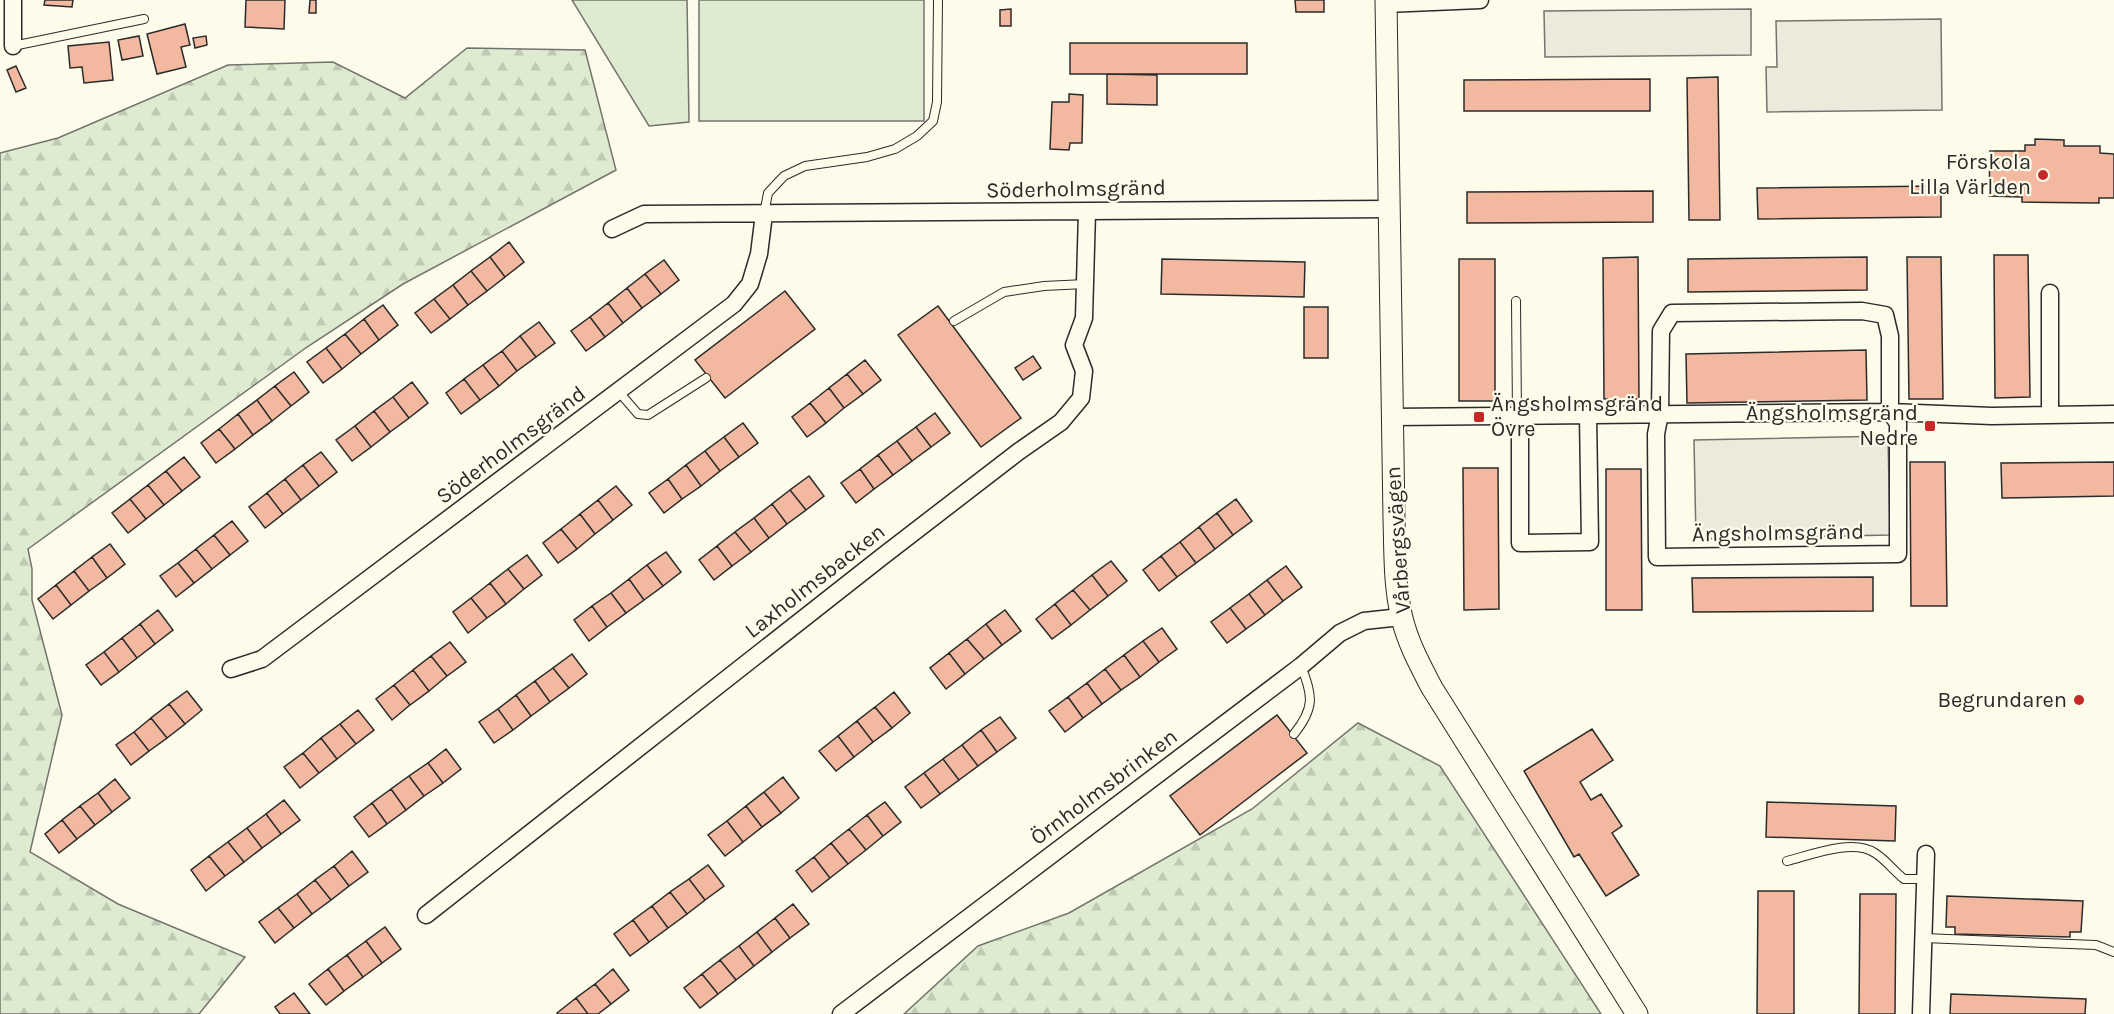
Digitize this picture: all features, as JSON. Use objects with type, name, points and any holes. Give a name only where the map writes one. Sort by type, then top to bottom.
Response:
[{"type":"street","points":[[13,0],[13,46]]},
{"type":"street","points":[[1386,2],[1480,0]]},
{"type":"street","name":"Vårbergsvägen","points":[[1386,2],[1392,417],[1396,578],[1401,617],[1413,652],[1432,688],[1637,1014]]},
{"type":"street","name":"Söderholmsgränd","points":[[612,229],[644,214],[1389,209]]},
{"type":"street","name":"Laxholmsbacken","points":[[426,915],[883,556],[1018,452],[1061,422],[1081,398],[1084,371],[1074,345],[1084,318],[1087,212]]},
{"type":"street","name":"Söderholmsgränd","points":[[231,669],[262,659],[734,304],[750,284],[759,254],[764,214]]},
{"type":"street","points":[[2050,293],[2050,415]]},
{"type":"street","name":"Ängsholmsgränd","points":[[1862,311],[1885,315],[1890,336],[1890,412],[1898,423],[1898,554],[1657,557],[1656,434],[1660,414],[1661,331],[1672,313],[1862,311]]},
{"type":"street","points":[[1392,417],[1890,412],[1934,415],[2114,414]]},
{"type":"street","points":[[1519,416],[1520,543],[1590,542],[1588,415]]},
{"type":"street","name":"Örnholmsbrinken","points":[[841,1014],[1301,666],[1340,633],[1364,621],[1401,617]]},
{"type":"street","points":[[1921,1014],[1926,854]]},
{"type":"lane","points":[[764,214],[768,193],[784,176],[805,166],[867,157],[895,149],[917,136],[933,121],[937,102],[938,0]]},
{"type":"lane","points":[[13,46],[144,19]]},
{"type":"lane","points":[[954,321],[1004,292],[1044,286],[1085,284]]},
{"type":"lane","points":[[1516,301],[1519,416]]},
{"type":"lane","points":[[619,392],[638,414],[648,415],[706,378]]},
{"type":"lane","points":[[1294,734],[1305,720],[1311,706],[1310,689],[1301,666]]},
{"type":"lane","points":[[1787,861],[1836,847],[1855,848],[1873,851],[1904,879],[1925,879]]},
{"type":"lane","points":[[1924,938],[2096,945],[2114,952]]},
{"type":"green space","points":[[572,0],[687,0],[689,122],[649,126]]},
{"type":"green space","points":[[699,0],[924,0],[924,121],[699,121]]},
{"type":"green space","points":[[467,48],[585,50],[616,170],[403,284],[307,347],[28,549],[32,569],[32,600],[62,715],[30,852],[118,904],[245,957],[199,1014],[0,1014],[0,153],[58,138],[228,65],[333,62],[405,98]]},
{"type":"green space","points":[[1358,723],[1440,766],[1601,1014],[904,1014],[978,946],[1069,913],[1252,809]]},
{"type":"shaded area","points":[[1751,9],[1751,55],[1545,57],[1544,11]]},
{"type":"shaded area","points":[[1941,19],[1942,110],[1767,112],[1766,67],[1777,67],[1776,21]]},
{"type":"shaded area","points":[[1888,436],[1890,535],[1696,539],[1694,440]]},
{"type":"building","points":[[45,0],[73,0],[72,7],[44,5]]},
{"type":"building","points":[[246,0],[285,0],[284,29],[245,27]]},
{"type":"building","points":[[310,0],[316,0],[316,13],[309,13]]},
{"type":"building","points":[[1295,0],[1324,0],[1324,12],[1296,12]]},
{"type":"building","points":[[1011,9],[1011,26],[1000,26],[1000,10]]},
{"type":"building","points":[[185,24],[190,45],[181,47],[186,67],[157,74],[147,34]]},
{"type":"building","points":[[139,36],[143,56],[122,60],[118,40]]},
{"type":"building","points":[[206,36],[207,45],[195,48],[193,38]]},
{"type":"building","points":[[109,42],[113,80],[84,83],[82,67],[70,68],[68,46]]},
{"type":"building","points":[[1070,43],[1247,43],[1247,74],[1070,74]]},
{"type":"building","points":[[16,66],[26,88],[16,92],[7,70]]},
{"type":"building","points":[[1107,74],[1157,75],[1157,105],[1107,104]]},
{"type":"building","points":[[1718,77],[1720,220],[1689,220],[1687,78]]},
{"type":"building","points":[[1650,79],[1650,111],[1464,111],[1464,80]]},
{"type":"building","points":[[1069,94],[1083,95],[1082,143],[1070,143],[1069,150],[1050,149],[1052,102],[1069,102]]},
{"type":"building","points":[[2035,139],[2064,140],[2064,146],[2100,146],[2100,153],[2114,154],[2114,198],[2099,198],[2099,203],[2022,202],[2022,197],[1989,196],[1990,151],[2025,151],[2025,145],[2035,145]]},
{"type":"building","points":[[1941,186],[1941,217],[1758,219],[1757,188]]},
{"type":"building","points":[[1653,191],[1653,222],[1467,223],[1467,192]]},
{"type":"building","points":[[509,242],[524,262],[505,277],[490,257]]},
{"type":"building","points":[[1994,255],[2028,255],[2030,397],[1995,398]]},
{"type":"building","points":[[490,257],[505,277],[487,291],[471,271]]},
{"type":"building","points":[[1638,257],[1639,399],[1604,399],[1603,258]]},
{"type":"building","points":[[1867,257],[1867,290],[1688,292],[1688,259]]},
{"type":"building","points":[[1907,257],[1941,257],[1943,399],[1909,399]]},
{"type":"building","points":[[1162,259],[1305,262],[1304,297],[1161,294]]},
{"type":"building","points":[[1459,259],[1495,259],[1495,401],[1459,401]]},
{"type":"building","points":[[664,260],[679,280],[661,294],[645,274]]},
{"type":"building","points":[[471,271],[487,291],[468,305],[453,285]]},
{"type":"building","points":[[645,274],[661,294],[642,308],[627,288]]},
{"type":"building","points":[[453,285],[468,305],[450,319],[434,299]]},
{"type":"building","points":[[627,288],[642,308],[623,323],[608,303]]},
{"type":"building","points":[[785,291],[815,329],[725,398],[695,360]]},
{"type":"building","points":[[434,299],[450,319],[431,333],[415,313]]},
{"type":"building","points":[[608,303],[623,323],[605,337],[590,317]]},
{"type":"building","points":[[383,305],[398,325],[379,340],[364,319]]},
{"type":"building","points":[[938,306],[1021,418],[981,447],[898,335]]},
{"type":"building","points":[[1304,307],[1328,307],[1328,358],[1304,358]]},
{"type":"building","points":[[590,317],[605,337],[586,351],[571,331]]},
{"type":"building","points":[[364,319],[379,340],[361,354],[345,334]]},
{"type":"building","points":[[539,322],[555,343],[536,357],[520,336]]},
{"type":"building","points":[[345,334],[361,354],[342,369],[326,348]]},
{"type":"building","points":[[520,336],[536,357],[517,371],[502,351]]},
{"type":"building","points":[[326,348],[342,369],[323,383],[307,362]]},
{"type":"building","points":[[1866,350],[1867,400],[1687,403],[1686,354]]},
{"type":"building","points":[[502,351],[517,371],[499,386],[483,365]]},
{"type":"building","points":[[1033,356],[1041,368],[1023,380],[1015,368]]},
{"type":"building","points":[[865,360],[881,380],[863,394],[847,374]]},
{"type":"building","points":[[483,365],[499,386],[480,400],[464,379]]},
{"type":"building","points":[[294,372],[309,392],[291,406],[275,386]]},
{"type":"building","points":[[847,374],[863,394],[844,408],[829,388]]},
{"type":"building","points":[[464,379],[480,400],[461,414],[446,393]]},
{"type":"building","points":[[412,382],[428,403],[409,418],[393,397]]},
{"type":"building","points":[[275,386],[291,406],[272,421],[257,400]]},
{"type":"building","points":[[829,388],[844,408],[826,423],[810,403]]},
{"type":"building","points":[[393,397],[409,418],[390,432],[374,411]]},
{"type":"building","points":[[257,400],[272,421],[253,435],[238,414]]},
{"type":"building","points":[[810,403],[826,423],[807,437],[792,417]]},
{"type":"building","points":[[374,411],[390,432],[371,447],[355,426]]},
{"type":"building","points":[[935,413],[950,433],[931,447],[916,427]]},
{"type":"building","points":[[238,414],[253,435],[235,449],[219,429]]},
{"type":"building","points":[[743,423],[758,443],[739,457],[724,437]]},
{"type":"building","points":[[355,426],[371,447],[352,461],[336,440]]},
{"type":"building","points":[[916,427],[931,447],[912,461],[897,441]]},
{"type":"building","points":[[219,429],[235,449],[216,463],[201,443]]},
{"type":"building","points":[[724,437],[739,457],[720,471],[705,451]]},
{"type":"building","points":[[897,441],[912,461],[893,475],[878,455]]},
{"type":"building","points":[[705,451],[720,471],[701,486],[686,465]]},
{"type":"building","points":[[321,452],[337,472],[319,486],[303,465]]},
{"type":"building","points":[[878,455],[893,475],[874,489],[860,469]]},
{"type":"building","points":[[184,457],[200,477],[182,491],[166,471]]},
{"type":"building","points":[[1910,462],[1945,462],[1947,606],[1911,606]]},
{"type":"building","points":[[2114,462],[2114,496],[2002,498],[2001,463]]},
{"type":"building","points":[[303,465],[319,486],[301,500],[285,479]]},
{"type":"building","points":[[686,465],[701,486],[682,499],[668,479]]},
{"type":"building","points":[[1463,468],[1498,468],[1499,609],[1464,610]]},
{"type":"building","points":[[860,469],[874,489],[856,503],[841,483]]},
{"type":"building","points":[[1606,469],[1641,469],[1642,610],[1606,610]]},
{"type":"building","points":[[166,471],[182,491],[164,505],[148,485]]},
{"type":"building","points":[[809,476],[824,496],[806,510],[790,490]]},
{"type":"building","points":[[285,479],[301,500],[283,514],[267,493]]},
{"type":"building","points":[[668,479],[682,499],[664,513],[649,493]]},
{"type":"building","points":[[148,485],[164,505],[146,519],[130,499]]},
{"type":"building","points":[[616,486],[632,505],[613,520],[598,500]]},
{"type":"building","points":[[790,490],[806,510],[787,524],[772,504]]},
{"type":"building","points":[[267,493],[283,514],[265,528],[249,507]]},
{"type":"building","points":[[130,499],[146,519],[128,533],[112,513]]},
{"type":"building","points":[[1236,499],[1252,521],[1233,535],[1217,513]]},
{"type":"building","points":[[598,500],[613,520],[595,534],[580,514]]},
{"type":"building","points":[[772,504],[787,524],[769,538],[754,518]]},
{"type":"building","points":[[1217,513],[1233,535],[1215,549],[1199,527]]},
{"type":"building","points":[[580,514],[595,534],[577,549],[561,529]]},
{"type":"building","points":[[754,518],[769,538],[751,552],[735,532]]},
{"type":"building","points":[[232,521],[248,541],[230,555],[214,535]]},
{"type":"building","points":[[1199,527],[1215,549],[1196,563],[1180,542]]},
{"type":"building","points":[[561,529],[577,549],[558,563],[543,543]]},
{"type":"building","points":[[735,532],[751,552],[732,566],[717,546]]},
{"type":"building","points":[[214,535],[230,555],[212,569],[196,549]]},
{"type":"building","points":[[1180,542],[1196,563],[1177,577],[1161,556]]},
{"type":"building","points":[[110,544],[125,564],[107,578],[92,557]]},
{"type":"building","points":[[717,546],[732,566],[714,580],[699,560]]},
{"type":"building","points":[[196,549],[212,569],[194,583],[178,563]]},
{"type":"building","points":[[666,552],[681,572],[663,586],[647,565]]},
{"type":"building","points":[[527,555],[542,575],[524,589],[508,569]]},
{"type":"building","points":[[1161,556],[1177,577],[1159,591],[1143,570]]},
{"type":"building","points":[[92,557],[107,578],[89,591],[74,571]]},
{"type":"building","points":[[1111,561],[1127,581],[1108,596],[1092,575]]},
{"type":"building","points":[[178,563],[194,583],[176,597],[160,576]]},
{"type":"building","points":[[647,565],[663,586],[644,600],[629,579]]},
{"type":"building","points":[[1286,566],[1302,587],[1283,601],[1267,580]]},
{"type":"building","points":[[508,569],[524,589],[506,604],[490,583]]},
{"type":"building","points":[[74,571],[89,591],[71,605],[56,585]]},
{"type":"building","points":[[1092,575],[1108,596],[1090,610],[1073,590]]},
{"type":"building","points":[[1873,577],[1873,611],[1693,612],[1692,578]]},
{"type":"building","points":[[629,579],[644,600],[626,613],[611,593]]},
{"type":"building","points":[[1267,580],[1283,601],[1265,615],[1249,594]]},
{"type":"building","points":[[490,583],[506,604],[487,618],[471,598]]},
{"type":"building","points":[[56,585],[71,605],[53,619],[38,599]]},
{"type":"building","points":[[1073,590],[1090,610],[1071,625],[1055,604]]},
{"type":"building","points":[[611,593],[626,613],[607,627],[592,606]]},
{"type":"building","points":[[1249,594],[1265,615],[1246,629],[1230,608]]},
{"type":"building","points":[[471,598],[487,618],[468,633],[453,612]]},
{"type":"building","points":[[1055,604],[1071,625],[1052,639],[1036,619]]},
{"type":"building","points":[[592,606],[607,627],[589,641],[574,620]]},
{"type":"building","points":[[1230,608],[1246,629],[1227,643],[1211,622]]},
{"type":"building","points":[[158,610],[173,630],[155,644],[140,624]]},
{"type":"building","points":[[1005,610],[1021,631],[1002,645],[986,624]]},
{"type":"building","points":[[140,624],[155,644],[137,658],[122,638]]},
{"type":"building","points":[[986,624],[1002,645],[984,659],[967,639]]},
{"type":"building","points":[[1162,628],[1177,649],[1159,662],[1143,641]]},
{"type":"building","points":[[122,638],[137,658],[119,672],[104,652]]},
{"type":"building","points":[[967,639],[984,659],[965,674],[949,653]]},
{"type":"building","points":[[1143,641],[1159,662],[1140,677],[1124,655]]},
{"type":"building","points":[[450,642],[466,662],[447,676],[431,656]]},
{"type":"building","points":[[104,652],[119,672],[101,685],[86,665]]},
{"type":"building","points":[[949,653],[965,674],[946,689],[930,668]]},
{"type":"building","points":[[572,654],[587,674],[569,688],[553,668]]},
{"type":"building","points":[[1124,655],[1140,677],[1121,690],[1105,669]]},
{"type":"building","points":[[431,656],[447,676],[429,691],[413,670]]},
{"type":"building","points":[[553,668],[569,688],[550,702],[535,681]]},
{"type":"building","points":[[1105,669],[1121,690],[1102,704],[1087,683]]},
{"type":"building","points":[[413,670],[429,691],[410,705],[394,685]]},
{"type":"building","points":[[535,681],[550,702],[531,716],[516,695]]},
{"type":"building","points":[[1087,683],[1102,704],[1083,718],[1068,697]]},
{"type":"building","points":[[394,685],[410,705],[392,720],[376,699]]},
{"type":"building","points":[[187,691],[202,710],[185,724],[169,704]]},
{"type":"building","points":[[894,692],[910,713],[892,728],[875,707]]},
{"type":"building","points":[[516,695],[531,716],[513,730],[498,709]]},
{"type":"building","points":[[1068,697],[1083,718],[1065,732],[1049,711]]},
{"type":"building","points":[[169,704],[185,724],[167,738],[151,718]]},
{"type":"building","points":[[875,707],[892,728],[873,742],[857,721]]},
{"type":"building","points":[[498,709],[513,730],[494,743],[479,722]]},
{"type":"building","points":[[358,710],[374,730],[356,744],[340,724]]},
{"type":"building","points":[[1277,715],[1307,753],[1200,835],[1170,796]]},
{"type":"building","points":[[1000,717],[1016,738],[997,752],[981,730]]},
{"type":"building","points":[[151,718],[167,738],[149,751],[134,732]]},
{"type":"building","points":[[857,721],[873,742],[854,757],[838,736]]},
{"type":"building","points":[[340,724],[356,744],[337,759],[321,738]]},
{"type":"building","points":[[1592,729],[1613,760],[1580,782],[1591,800],[1601,794],[1622,826],[1612,833],[1639,875],[1606,896],[1579,854],[1574,857],[1524,771]]},
{"type":"building","points":[[981,730],[997,752],[978,766],[962,745]]},
{"type":"building","points":[[134,732],[149,751],[131,765],[116,745]]},
{"type":"building","points":[[838,736],[854,757],[836,771],[819,751]]},
{"type":"building","points":[[321,738],[337,759],[319,773],[303,753]]},
{"type":"building","points":[[962,745],[978,766],[959,780],[943,759]]},
{"type":"building","points":[[446,749],[461,769],[443,783],[428,763]]},
{"type":"building","points":[[303,753],[319,773],[300,788],[284,767]]},
{"type":"building","points":[[943,759],[959,780],[940,794],[924,773]]},
{"type":"building","points":[[428,763],[443,783],[424,796],[409,776]]},
{"type":"building","points":[[924,773],[940,794],[921,808],[905,787]]},
{"type":"building","points":[[409,776],[424,796],[406,810],[391,789]]},
{"type":"building","points":[[783,777],[799,798],[781,813],[764,792]]},
{"type":"building","points":[[115,779],[130,798],[112,812],[98,793]]},
{"type":"building","points":[[391,789],[406,810],[387,824],[372,803]]},
{"type":"building","points":[[764,792],[781,813],[762,827],[746,806]]},
{"type":"building","points":[[98,793],[112,812],[95,825],[80,806]]},
{"type":"building","points":[[284,800],[300,820],[281,834],[266,814]]},
{"type":"building","points":[[885,802],[901,822],[883,836],[867,815]]},
{"type":"building","points":[[1767,802],[1896,806],[1895,841],[1766,837]]},
{"type":"building","points":[[372,803],[387,824],[369,837],[354,817]]},
{"type":"building","points":[[80,806],[95,825],[77,839],[62,820]]},
{"type":"building","points":[[746,806],[762,827],[743,842],[727,821]]},
{"type":"building","points":[[266,814],[281,834],[262,848],[247,828]]},
{"type":"building","points":[[867,815],[883,836],[866,850],[849,829]]},
{"type":"building","points":[[62,820],[77,839],[59,853],[45,834]]},
{"type":"building","points":[[727,821],[743,842],[725,856],[708,835]]},
{"type":"building","points":[[247,828],[262,848],[244,862],[228,842]]},
{"type":"building","points":[[849,829],[866,850],[848,864],[831,843]]},
{"type":"building","points":[[228,842],[244,862],[225,876],[209,856]]},
{"type":"building","points":[[831,843],[848,864],[830,878],[814,857]]},
{"type":"building","points":[[352,851],[368,872],[349,886],[334,866]]},
{"type":"building","points":[[209,856],[225,876],[206,891],[191,870]]},
{"type":"building","points":[[814,857],[830,878],[812,892],[796,871]]},
{"type":"building","points":[[708,865],[724,886],[705,900],[689,879]]},
{"type":"building","points":[[334,866],[349,886],[331,900],[315,880]]},
{"type":"building","points":[[689,879],[705,900],[687,914],[670,892]]},
{"type":"building","points":[[315,880],[331,900],[312,914],[297,894]]},
{"type":"building","points":[[1758,891],[1794,891],[1794,1014],[1757,1014]]},
{"type":"building","points":[[670,892],[687,914],[668,928],[652,906]]},
{"type":"building","points":[[297,894],[312,914],[294,928],[278,908]]},
{"type":"building","points":[[1860,894],[1896,894],[1895,1014],[1859,1014]]},
{"type":"building","points":[[1947,896],[2083,901],[2081,932],[2070,932],[2070,937],[1955,934],[1955,927],[1946,927]]},
{"type":"building","points":[[793,904],[809,924],[790,938],[775,918]]},
{"type":"building","points":[[652,906],[668,928],[649,942],[633,920]]},
{"type":"building","points":[[278,908],[294,928],[275,943],[259,922]]},
{"type":"building","points":[[775,918],[790,938],[772,952],[757,932]]},
{"type":"building","points":[[633,920],[649,942],[630,956],[614,934]]},
{"type":"building","points":[[385,927],[401,949],[382,963],[366,941]]},
{"type":"building","points":[[757,932],[772,952],[754,966],[739,946]]},
{"type":"building","points":[[366,941],[382,963],[363,977],[347,955]]},
{"type":"building","points":[[739,946],[754,966],[736,980],[720,960]]},
{"type":"building","points":[[347,955],[363,977],[344,991],[328,969]]},
{"type":"building","points":[[720,960],[736,980],[718,994],[702,974]]},
{"type":"building","points":[[328,969],[344,991],[326,1005],[309,984]]},
{"type":"building","points":[[613,969],[629,990],[611,1004],[595,984]]},
{"type":"building","points":[[702,974],[718,994],[700,1008],[684,988]]},
{"type":"building","points":[[595,984],[611,1004],[598,1014],[588,1014],[576,998]]},
{"type":"building","points":[[294,993],[310,1014],[280,1014],[275,1007]]},
{"type":"building","points":[[1951,994],[2086,999],[2085,1014],[1950,1014]]},
{"type":"building","points":[[576,998],[588,1014],[557,1013]]},
{"type":"place","name":"Förskola Lilla Världen","points":[[2043,175]]},
{"type":"place","name":"Ängsholmsgränd Övre","points":[[1479,417]]},
{"type":"place","name":"Ängsholmsgränd Nedre","points":[[1930,426]]},
{"type":"place","name":"Begrundaren","points":[[2079,700]]}]
